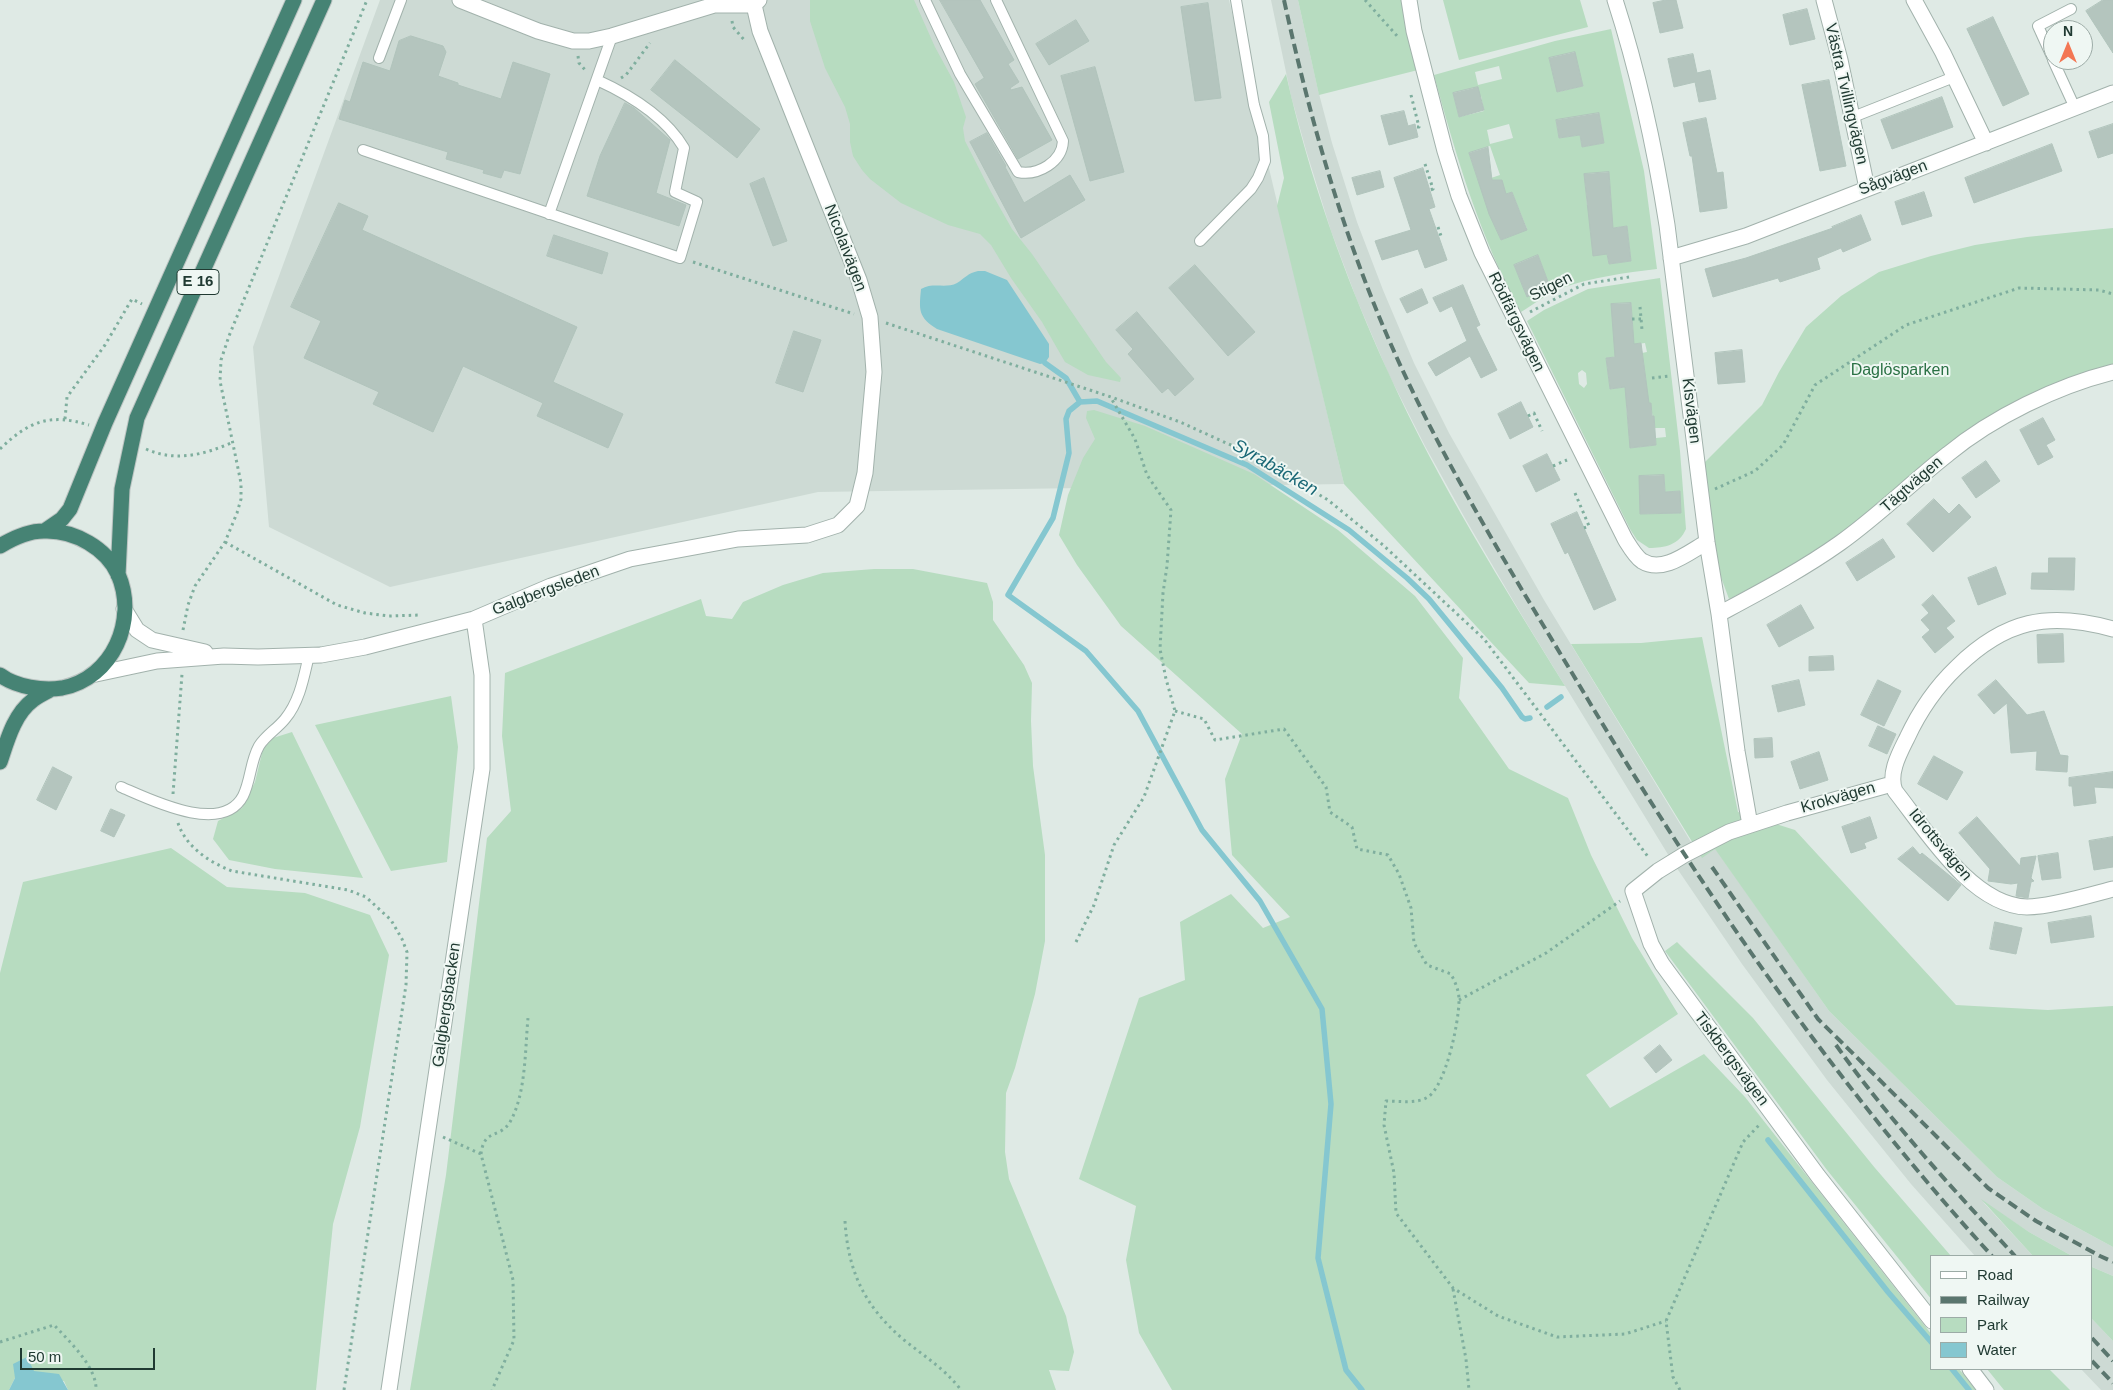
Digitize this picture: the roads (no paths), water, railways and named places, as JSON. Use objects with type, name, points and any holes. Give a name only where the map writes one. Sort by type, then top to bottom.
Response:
[{"type":"highway","name":"E 16","points":[[4,542],[46,530],[62,519],[70,509],[155,311],[294,0]]},
{"type":"highway","name":"E 16","points":[[118,575],[122,488],[137,418],[324,0]]},
{"type":"highway","name":"E 16","points":[[0,762],[8,737],[19,715],[32,700],[50,690],[68,686],[96,674],[105,664],[117,644],[124,609],[123,592],[118,575],[104,553],[69,534],[46,530]]},
{"type":"highway","name":"E 16","points":[[0,674],[13,681],[50,690]]},
{"type":"street","points":[[460,0],[538,31],[573,41],[589,41],[612,36],[714,5],[756,2]]},
{"type":"street","name":"Rödfärgsvägen","points":[[1409,0],[1421,60],[1459,196],[1482,252],[1625,539],[1642,561],[1653,564],[1664,564],[1707,542]]},
{"type":"street","name":"Kisvägen","points":[[1616,0],[1641,90],[1655,152],[1671,258],[1707,542],[1719,614],[1737,751],[1750,825]]},
{"type":"street","name":"Västra Tvillingvägen","points":[[1824,0],[1836,44],[1868,188]]},
{"type":"street","points":[[1914,0],[1943,53],[1986,143]]},
{"type":"street","name":"Nicolaivägen","points":[[756,2],[760,31],[859,280],[863,320],[874,372],[865,473],[858,502]]},
{"type":"street","name":"Sågvägen","points":[[1671,258],[1746,236],[2113,93]]},
{"type":"street","name":"Tägtvägen","points":[[1719,614],[1807,565],[1840,543],[1884,509],[1948,453],[2012,411],[2081,382],[2113,372]]},
{"type":"street","name":"Galgbergsleden","points":[[96,674],[156,662],[224,656],[309,655],[365,647],[474,619],[551,586],[630,559],[738,539],[814,533],[838,525],[857,506],[858,502]]},
{"type":"street","name":"Galgbergsleden","points":[[124,609],[137,630],[152,640],[224,656]]},
{"type":"street","name":"Galgbergsbacken","points":[[389,1390],[482,769],[482,675],[474,619]]},
{"type":"street","name":"Krokvägen","points":[[1750,825],[1892,784],[1892,773],[1923,706],[1944,680],[1977,648],[1998,634],[2035,622],[2073,621],[2113,629]]},
{"type":"street","name":"Idrottsvägen","points":[[1892,784],[1895,791],[1948,859],[1966,879],[1984,892],[2010,904],[2028,907],[2113,890]]},
{"type":"street","name":"Tiskbergsvägen","points":[[1750,825],[1715,838],[1658,871],[1633,891],[1651,944],[1662,964],[1771,1113],[1930,1318]]},
{"type":"street","points":[[1971,1370],[1986,1390]]},
{"type":"lane","points":[[379,58],[401,0]]},
{"type":"lane","points":[[925,0],[960,74],[1013,166],[1018,172],[1027,174],[1041,170],[1056,159],[1063,150],[1063,141],[996,0]]},
{"type":"lane","points":[[1200,241],[1251,189],[1265,161],[1263,136],[1254,105],[1236,0]]},
{"type":"lane","points":[[2049,20],[2070,9]]},
{"type":"lane","points":[[2043,23],[2038,26],[2043,37]]},
{"type":"lane","points":[[549,214],[612,36]]},
{"type":"lane","points":[[2058,70],[2075,108]]},
{"type":"lane","points":[[1852,117],[1954,77]]},
{"type":"lane","points":[[362,150],[680,258],[697,202],[675,192],[684,148],[675,132],[630,95],[597,79]]},
{"type":"lane","points":[[121,787],[157,803],[191,813],[215,814],[236,806],[243,796],[254,756],[261,744],[280,725],[291,709],[302,685],[309,655]]},
{"type":"water","points":[[985,271],[1007,280],[1049,344],[1049,357],[1045,363],[1040,364],[937,329],[923,317],[920,308],[921,289],[930,286],[953,285],[969,274]]},
{"type":"water","points":[[27,1357],[34,1371],[59,1374],[68,1390],[9,1390],[15,1378],[13,1364]]},
{"type":"waterway","points":[[1045,363],[1066,378],[1080,402]]},
{"type":"waterway","name":"Syrabäcken","points":[[1362,1390],[1346,1370],[1318,1258],[1331,1104],[1322,1009],[1260,901],[1202,830],[1138,711],[1086,651],[1008,595],[1053,518],[1069,453],[1066,419],[1069,411],[1080,402],[1097,401],[1247,465],[1349,530],[1407,578],[1429,599],[1502,688],[1522,717],[1525,719],[1530,718]]},
{"type":"waterway","points":[[1547,707],[1561,697]]},
{"type":"waterway","points":[[1768,1140],[1888,1292],[1930,1341]]},
{"type":"waterway","points":[[1953,1370],[1969,1390]]},
{"type":"railway","points":[[1284,0],[1319,142],[1364,279],[1402,369],[1464,491],[1627,763],[1673,837],[1722,910],[1824,1053],[1934,1190],[1991,1255]]},
{"type":"railway","points":[[1712,867],[1818,1019],[1988,1188],[2036,1221],[2113,1262]]},
{"type":"railway","points":[[1836,1045],[1900,1127],[2014,1255]]},
{"type":"railway","points":[[2093,1339],[2113,1361]]},
{"type":"railway","points":[[2093,1362],[2113,1383]]},
{"type":"park label","name":"Daglösparken","points":[[1900,371]]}]
